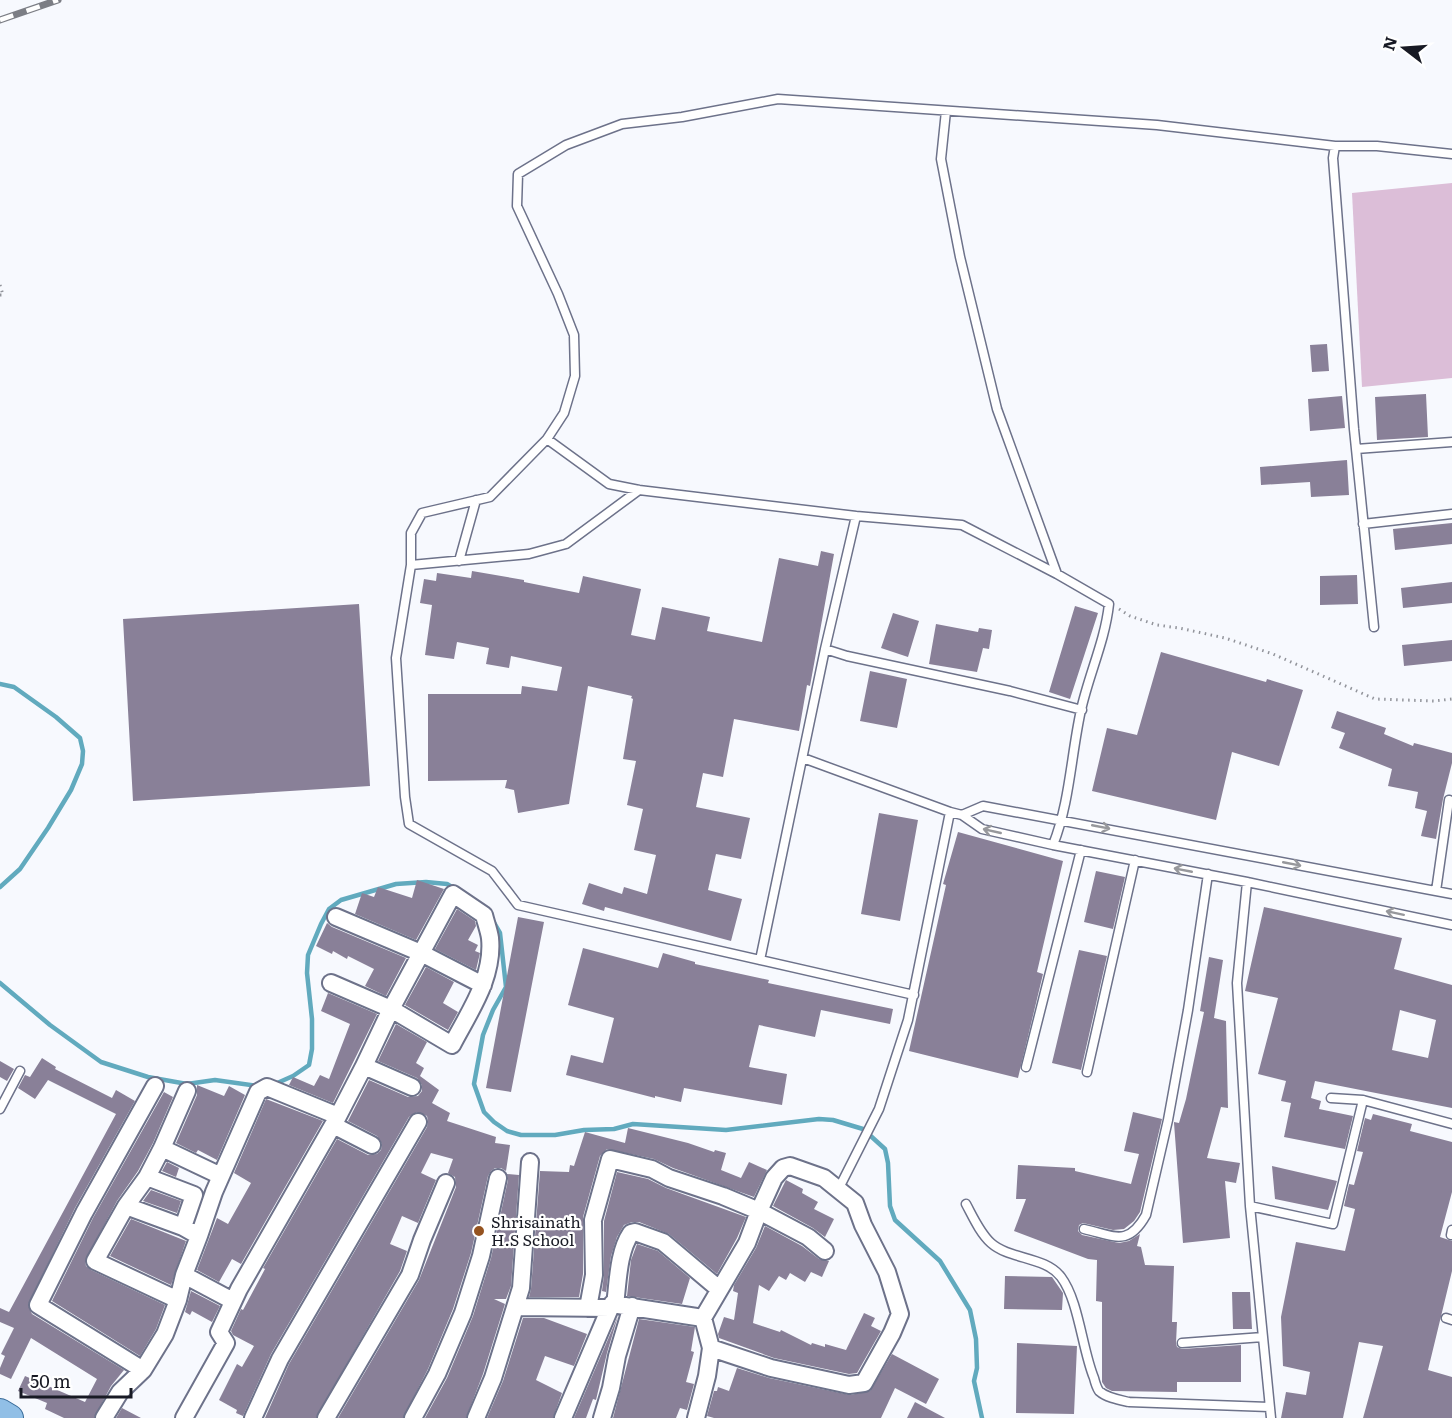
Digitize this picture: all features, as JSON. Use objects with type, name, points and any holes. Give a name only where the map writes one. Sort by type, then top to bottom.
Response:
[{"type":"main road","points":[[0,1412],[10,1418]]},
{"type":"street","points":[[184,1418],[226,1343],[219,1332],[234,1301],[335,1120],[391,1010],[453,894],[484,915],[490,940],[488,972],[452,1045],[391,1010],[331,982]]},
{"type":"street","points":[[336,917],[421,953],[483,985]]},
{"type":"street","points":[[364,1066],[412,1086]]},
{"type":"street","points":[[143,1370],[38,1305],[84,1214],[156,1086]]},
{"type":"street","points":[[104,1418],[120,1392],[143,1370],[165,1334],[178,1300],[184,1275],[221,1176],[258,1092],[267,1087],[335,1120],[372,1145]]},
{"type":"street","points":[[178,1300],[95,1261],[126,1206],[147,1177],[187,1091]]},
{"type":"street","points":[[253,1418],[280,1359],[418,1122]]},
{"type":"street","points":[[162,1148],[221,1176]]},
{"type":"street","points":[[588,1308],[594,1275],[593,1220],[610,1159],[652,1169],[669,1178],[759,1211],[808,1237],[825,1251]]},
{"type":"street","points":[[476,1418],[493,1378],[516,1307],[520,1288],[530,1162]]},
{"type":"street","points":[[696,1418],[707,1376],[711,1348],[703,1317],[747,1243],[774,1178],[783,1168],[790,1166],[840,1184],[855,1203],[863,1225],[887,1272],[900,1314],[869,1377],[864,1383],[849,1385],[771,1368],[711,1348]]},
{"type":"street","points":[[147,1177],[194,1195],[183,1227]]},
{"type":"street","points":[[413,1418],[437,1374],[463,1312],[481,1256],[498,1178]]},
{"type":"street","points":[[326,1418],[410,1275],[446,1184]]},
{"type":"street","points":[[126,1206],[183,1227],[199,1236]]},
{"type":"street","points":[[563,1418],[613,1306],[625,1246],[631,1233],[635,1232],[663,1242],[719,1289]]},
{"type":"street","points":[[184,1275],[234,1301]]},
{"type":"street","points":[[516,1307],[632,1306],[703,1317]]},
{"type":"street","points":[[602,1418],[632,1306]]},
{"type":"lane","points":[[914,995],[518,905],[492,871],[409,824],[405,797],[396,658],[411,565],[411,533],[422,513],[490,496],[547,439],[564,413],[575,376],[574,335],[558,294],[517,206],[518,174],[566,144],[622,124],[682,117],[778,99],[1157,125],[1335,146],[1377,146],[1452,154]]},
{"type":"lane","points":[[946,111],[941,159],[962,267],[997,409],[1057,574]]},
{"type":"lane","points":[[1335,146],[1333,158],[1356,449],[1374,627]]},
{"type":"lane","points":[[547,439],[609,484],[639,490],[856,516],[962,525],[1057,574],[1109,604],[1107,624],[1082,710],[1062,820],[1053,845]]},
{"type":"lane","points":[[1356,449],[1452,442]]},
{"type":"lane","points":[[411,565],[529,554],[566,544],[639,490]]},
{"type":"lane","points":[[459,561],[476,500]]},
{"type":"lane","points":[[1364,524],[1452,514]]},
{"type":"lane","points":[[760,960],[825,649],[856,516]]},
{"type":"lane","points":[[825,649],[847,656],[1010,691],[1082,710]]},
{"type":"lane","points":[[802,758],[962,815],[982,828],[1053,845],[1208,874],[1452,925]]},
{"type":"lane","points":[[1436,891],[1449,800]]},
{"type":"lane","points":[[962,815],[983,806],[1452,894]]},
{"type":"lane","points":[[840,1184],[879,1109],[914,995],[950,812]]},
{"type":"lane","points":[[1026,1067],[1081,850]]},
{"type":"lane","points":[[1087,1072],[1136,860]]},
{"type":"lane","points":[[1084,1230],[1123,1237],[1131,1236],[1146,1215],[1168,1120],[1188,1010],[1208,874]]},
{"type":"lane","points":[[1247,882],[1237,982],[1250,1206],[1271,1418]]},
{"type":"lane","points":[[0,1109],[20,1071]]},
{"type":"lane","points":[[1331,1098],[1364,1100],[1452,1124]]},
{"type":"lane","points":[[1250,1206],[1333,1224],[1364,1100]]},
{"type":"lane","points":[[966,1204],[982,1232],[992,1244],[1010,1254],[1045,1265],[1060,1276],[1070,1296],[1090,1370],[1099,1390],[1112,1398],[1130,1402],[1269,1407]]},
{"type":"lane","points":[[1182,1343],[1263,1336]]},
{"type":"path","points":[[0,285],[2,295]]},
{"type":"path","points":[[1109,604],[1130,616],[1157,625],[1225,638],[1273,654],[1375,699],[1434,701],[1452,699]]},
{"type":"shaded area","points":[[1452,183],[1452,378],[1362,387],[1352,193]]},
{"type":"building","points":[[1327,344],[1329,371],[1312,372],[1310,345]]},
{"type":"building","points":[[1426,394],[1428,437],[1377,440],[1375,397]]},
{"type":"building","points":[[1342,396],[1345,428],[1310,431],[1308,399]]},
{"type":"building","points":[[1347,460],[1349,495],[1311,497],[1310,482],[1261,485],[1260,467]]},
{"type":"building","points":[[1452,523],[1452,544],[1395,550],[1393,529]]},
{"type":"building","points":[[821,551],[834,554],[810,686],[807,685],[799,731],[734,719],[723,777],[703,773],[696,807],[750,818],[741,859],[716,854],[708,890],[742,899],[731,941],[605,907],[604,911],[582,904],[589,883],[622,894],[624,887],[647,894],[656,855],[634,850],[643,809],[627,805],[636,761],[623,759],[632,696],[588,686],[569,804],[518,813],[514,790],[505,788],[507,780],[428,781],[428,694],[521,694],[522,686],[557,691],[562,667],[511,656],[509,668],[486,664],[489,648],[457,642],[454,659],[425,655],[432,605],[420,603],[424,579],[436,581],[437,573],[471,578],[472,571],[579,593],[583,576],[641,589],[631,635],[655,640],[662,607],[710,617],[707,631],[762,642],[779,558],[818,566]]},
{"type":"building","points":[[1357,575],[1358,604],[1320,605],[1320,576]]},
{"type":"building","points":[[1452,582],[1452,603],[1403,608],[1401,588]]},
{"type":"building","points":[[359,604],[370,786],[133,801],[123,619]]},
{"type":"building","points":[[1075,606],[1098,613],[1070,699],[1049,692]]},
{"type":"building","points":[[893,613],[919,621],[908,657],[881,648]]},
{"type":"building","points":[[936,624],[978,632],[979,628],[992,630],[989,649],[983,648],[977,672],[929,664]]},
{"type":"building","points":[[1452,640],[1452,661],[1404,666],[1402,645]]},
{"type":"building","points":[[1161,652],[1266,682],[1267,679],[1303,690],[1279,766],[1232,752],[1216,820],[1092,791],[1107,728],[1137,735]]},
{"type":"building","points":[[870,671],[907,679],[897,728],[860,721]]},
{"type":"building","points":[[1337,711],[1386,728],[1384,734],[1413,746],[1414,743],[1452,753],[1452,763],[1436,839],[1421,836],[1427,811],[1415,808],[1418,792],[1388,786],[1392,769],[1339,748],[1345,733],[1331,728]]},
{"type":"building","points":[[879,813],[918,820],[900,921],[861,914]]},
{"type":"building","points":[[958,832],[1063,861],[1037,972],[1043,974],[1018,1078],[909,1051],[946,885],[943,884]]},
{"type":"building","points":[[1096,871],[1125,877],[1113,929],[1084,922]]},
{"type":"building","points":[[417,880],[444,889],[416,940],[355,914],[362,893],[374,897],[378,887],[412,898]]},
{"type":"building","points":[[1264,907],[1402,938],[1394,969],[1452,985],[1452,1108],[1315,1081],[1311,1098],[1321,1101],[1319,1109],[1353,1116],[1345,1149],[1284,1137],[1291,1103],[1281,1101],[1286,1081],[1258,1074],[1278,998],[1245,991]],"holes":[[[1400,1010],[1436,1020],[1428,1058],[1392,1050]]]},
{"type":"building","points":[[457,909],[475,921],[476,926],[468,940],[478,945],[475,951],[480,953],[476,970],[435,949]]},
{"type":"building","points":[[518,917],[544,922],[511,1092],[486,1088]]},
{"type":"building","points":[[327,923],[406,958],[386,996],[365,986],[374,969],[348,956],[347,959],[333,951],[332,954],[316,946]]},
{"type":"building","points":[[583,948],[658,968],[663,953],[695,962],[695,964],[769,980],[768,983],[893,1009],[890,1024],[821,1010],[815,1037],[759,1025],[749,1067],[787,1074],[782,1105],[684,1088],[681,1102],[655,1096],[655,1098],[566,1075],[571,1055],[603,1063],[614,1018],[568,1005]]},
{"type":"building","points":[[1079,950],[1107,956],[1081,1070],[1052,1063]]},
{"type":"building","points":[[1209,957],[1223,960],[1214,1018],[1226,1021],[1228,1108],[1221,1107],[1207,1158],[1240,1163],[1236,1183],[1225,1181],[1230,1238],[1183,1243],[1174,1122],[1179,1123],[1186,1099],[1204,1012],[1200,1011]]},
{"type":"building","points":[[426,967],[454,982],[443,1003],[458,1012],[448,1030],[405,1005]]},
{"type":"building","points":[[328,993],[377,1014],[333,1103],[289,1085],[293,1077],[314,1086],[320,1075],[329,1079],[350,1024],[321,1011]]},
{"type":"building","points":[[396,1024],[427,1042],[416,1063],[424,1068],[420,1076],[439,1090],[432,1103],[450,1113],[447,1121],[496,1137],[495,1143],[510,1145],[506,1171],[495,1168],[488,1176],[471,1253],[453,1309],[428,1369],[403,1418],[338,1418],[419,1280],[456,1187],[455,1177],[448,1173],[453,1159],[431,1153],[421,1173],[436,1180],[418,1223],[402,1216],[390,1244],[407,1251],[400,1271],[316,1418],[265,1418],[289,1364],[427,1127],[427,1116],[417,1112],[409,1117],[271,1354],[243,1416],[219,1400],[237,1364],[242,1367],[254,1346],[233,1335],[231,1331],[241,1309],[243,1310],[265,1269],[263,1268],[337,1139],[368,1155],[377,1154],[381,1150],[382,1144],[377,1136],[348,1121],[369,1080],[408,1097],[418,1096],[422,1091],[422,1085],[417,1078],[378,1061]]},
{"type":"building","points":[[42,1058],[56,1067],[55,1069],[112,1098],[116,1090],[135,1101],[75,1208],[28,1305],[32,1314],[124,1370],[111,1386],[94,1418],[64,1418],[45,1409],[47,1403],[18,1391],[25,1376],[85,1402],[97,1379],[31,1338],[11,1379],[0,1374],[5,1356],[1,1354],[14,1328],[0,1322],[0,1308],[9,1312],[116,1114],[48,1080],[35,1099],[18,1088],[25,1075],[30,1077]]},
{"type":"building","points":[[0,1061],[14,1069],[7,1081],[0,1077]]},
{"type":"building","points":[[197,1085],[224,1096],[229,1086],[245,1095],[217,1160],[198,1150],[196,1153],[176,1143],[197,1095]]},
{"type":"building","points":[[164,1092],[173,1097],[153,1143],[138,1171],[117,1201],[85,1261],[86,1266],[91,1270],[165,1305],[156,1329],[140,1356],[52,1301],[93,1218]]},
{"type":"building","points":[[266,1099],[323,1121],[241,1264],[232,1259],[219,1282],[197,1270],[217,1218],[228,1224],[251,1183],[234,1173]]},
{"type":"building","points":[[1133,1112],[1162,1119],[1140,1212],[1124,1229],[1113,1230],[1083,1223],[1079,1225],[1078,1231],[1082,1235],[1119,1243],[1129,1241],[1140,1234],[1137,1246],[1141,1247],[1145,1265],[1174,1266],[1172,1322],[1177,1322],[1177,1347],[1182,1349],[1241,1345],[1241,1382],[1177,1382],[1177,1392],[1112,1391],[1106,1388],[1102,1382],[1102,1302],[1096,1301],[1097,1260],[1088,1259],[1014,1231],[1026,1199],[1016,1199],[1018,1165],[1075,1168],[1075,1171],[1131,1184],[1139,1154],[1124,1151]]},
{"type":"building","points":[[1373,1114],[1412,1124],[1410,1131],[1452,1142],[1452,1192],[1440,1237],[1452,1241],[1452,1271],[1428,1370],[1452,1377],[1452,1418],[1363,1418],[1383,1346],[1359,1342],[1343,1418],[1281,1418],[1286,1392],[1306,1395],[1310,1372],[1283,1366],[1281,1317],[1296,1242],[1345,1251],[1355,1209],[1344,1206],[1349,1184],[1354,1185],[1363,1152],[1357,1151],[1365,1118],[1371,1120]]},
{"type":"building","points":[[628,1128],[714,1152],[715,1150],[726,1153],[721,1170],[741,1178],[749,1162],[767,1170],[754,1197],[654,1159],[607,1149],[600,1156],[583,1217],[583,1274],[579,1297],[529,1297],[540,1171],[569,1172],[570,1165],[574,1166],[585,1132],[625,1143]]},
{"type":"building","points":[[167,1162],[179,1168],[176,1177],[162,1171]]},
{"type":"building","points":[[1272,1166],[1337,1181],[1328,1210],[1275,1199]]},
{"type":"building","points":[[617,1172],[648,1179],[666,1188],[746,1217],[717,1274],[669,1234],[639,1222],[632,1222],[624,1225],[617,1237],[611,1256],[606,1292],[602,1291],[604,1221]]},
{"type":"building","points":[[507,1174],[519,1175],[511,1286],[506,1299],[494,1299],[505,1304],[483,1374],[466,1418],[425,1418],[447,1378],[473,1316],[491,1258],[508,1180]]},
{"type":"building","points":[[786,1180],[803,1189],[802,1193],[818,1202],[814,1209],[834,1219],[825,1237],[773,1206]]},
{"type":"building","points":[[151,1190],[181,1201],[177,1213],[143,1201]]},
{"type":"building","points":[[131,1219],[186,1241],[171,1285],[110,1256]]},
{"type":"building","points":[[765,1226],[802,1246],[819,1259],[829,1261],[822,1277],[811,1272],[805,1282],[790,1273],[786,1280],[779,1276],[769,1291],[759,1285],[753,1323],[780,1332],[781,1330],[811,1345],[812,1343],[825,1347],[825,1344],[846,1350],[864,1313],[875,1318],[871,1326],[881,1331],[857,1373],[849,1374],[774,1358],[719,1338],[718,1334],[724,1317],[734,1320],[738,1293],[733,1291],[734,1285],[756,1248]]},
{"type":"building","points":[[637,1244],[658,1251],[690,1278],[682,1304],[627,1296],[631,1260]]},
{"type":"building","points":[[1005,1276],[1052,1277],[1063,1293],[1062,1310],[1004,1309]]},
{"type":"building","points":[[191,1291],[220,1306],[212,1322],[192,1311],[190,1315],[185,1312]]},
{"type":"building","points":[[1232,1292],[1250,1292],[1252,1329],[1233,1329]]},
{"type":"building","points":[[618,1316],[596,1400],[593,1399],[586,1418],[574,1418]]},
{"type":"building","points":[[523,1318],[544,1318],[587,1334],[574,1366],[545,1356],[536,1380],[562,1393],[553,1418],[487,1418],[503,1381]]},
{"type":"building","points":[[639,1319],[695,1327],[691,1351],[694,1352],[686,1382],[694,1384],[687,1410],[680,1408],[676,1418],[613,1418]]},
{"type":"building","points":[[1017,1343],[1077,1346],[1074,1414],[1016,1413]]},
{"type":"building","points":[[892,1354],[939,1379],[926,1404],[895,1388],[881,1418],[714,1418],[707,1416],[714,1391],[717,1391],[718,1387],[729,1391],[737,1368],[769,1378],[850,1395],[870,1391]]},
{"type":"building","points":[[915,1402],[945,1418],[907,1418]]},
{"type":"building","points":[[122,1408],[141,1418],[116,1418]]},
{"type":"waterway","points":[[0,684],[14,687],[56,717],[80,738],[83,751],[82,764],[71,790],[48,828],[20,869],[0,887]]},
{"type":"waterway","points":[[275,1084],[309,1065],[312,1049],[312,1019],[307,973],[308,955],[329,909],[341,900],[396,884],[426,882],[447,884],[455,889]]},
{"type":"waterway","points":[[493,921],[500,933],[506,987],[483,1035],[474,1084],[484,1112],[507,1131],[521,1135],[555,1135],[584,1130],[614,1129],[633,1124],[726,1130],[819,1119],[833,1120],[863,1129],[885,1149],[890,1206],[895,1220],[940,1261],[970,1310],[976,1339],[977,1368],[974,1381],[982,1418]]},
{"type":"waterway","points":[[0,983],[50,1025],[101,1062],[148,1077],[187,1084],[215,1080],[258,1086]]},
{"type":"railway","points":[[0,20],[58,0]]},
{"type":"place","name":"Shrisainath H.S School","points":[[479,1231]]}]
